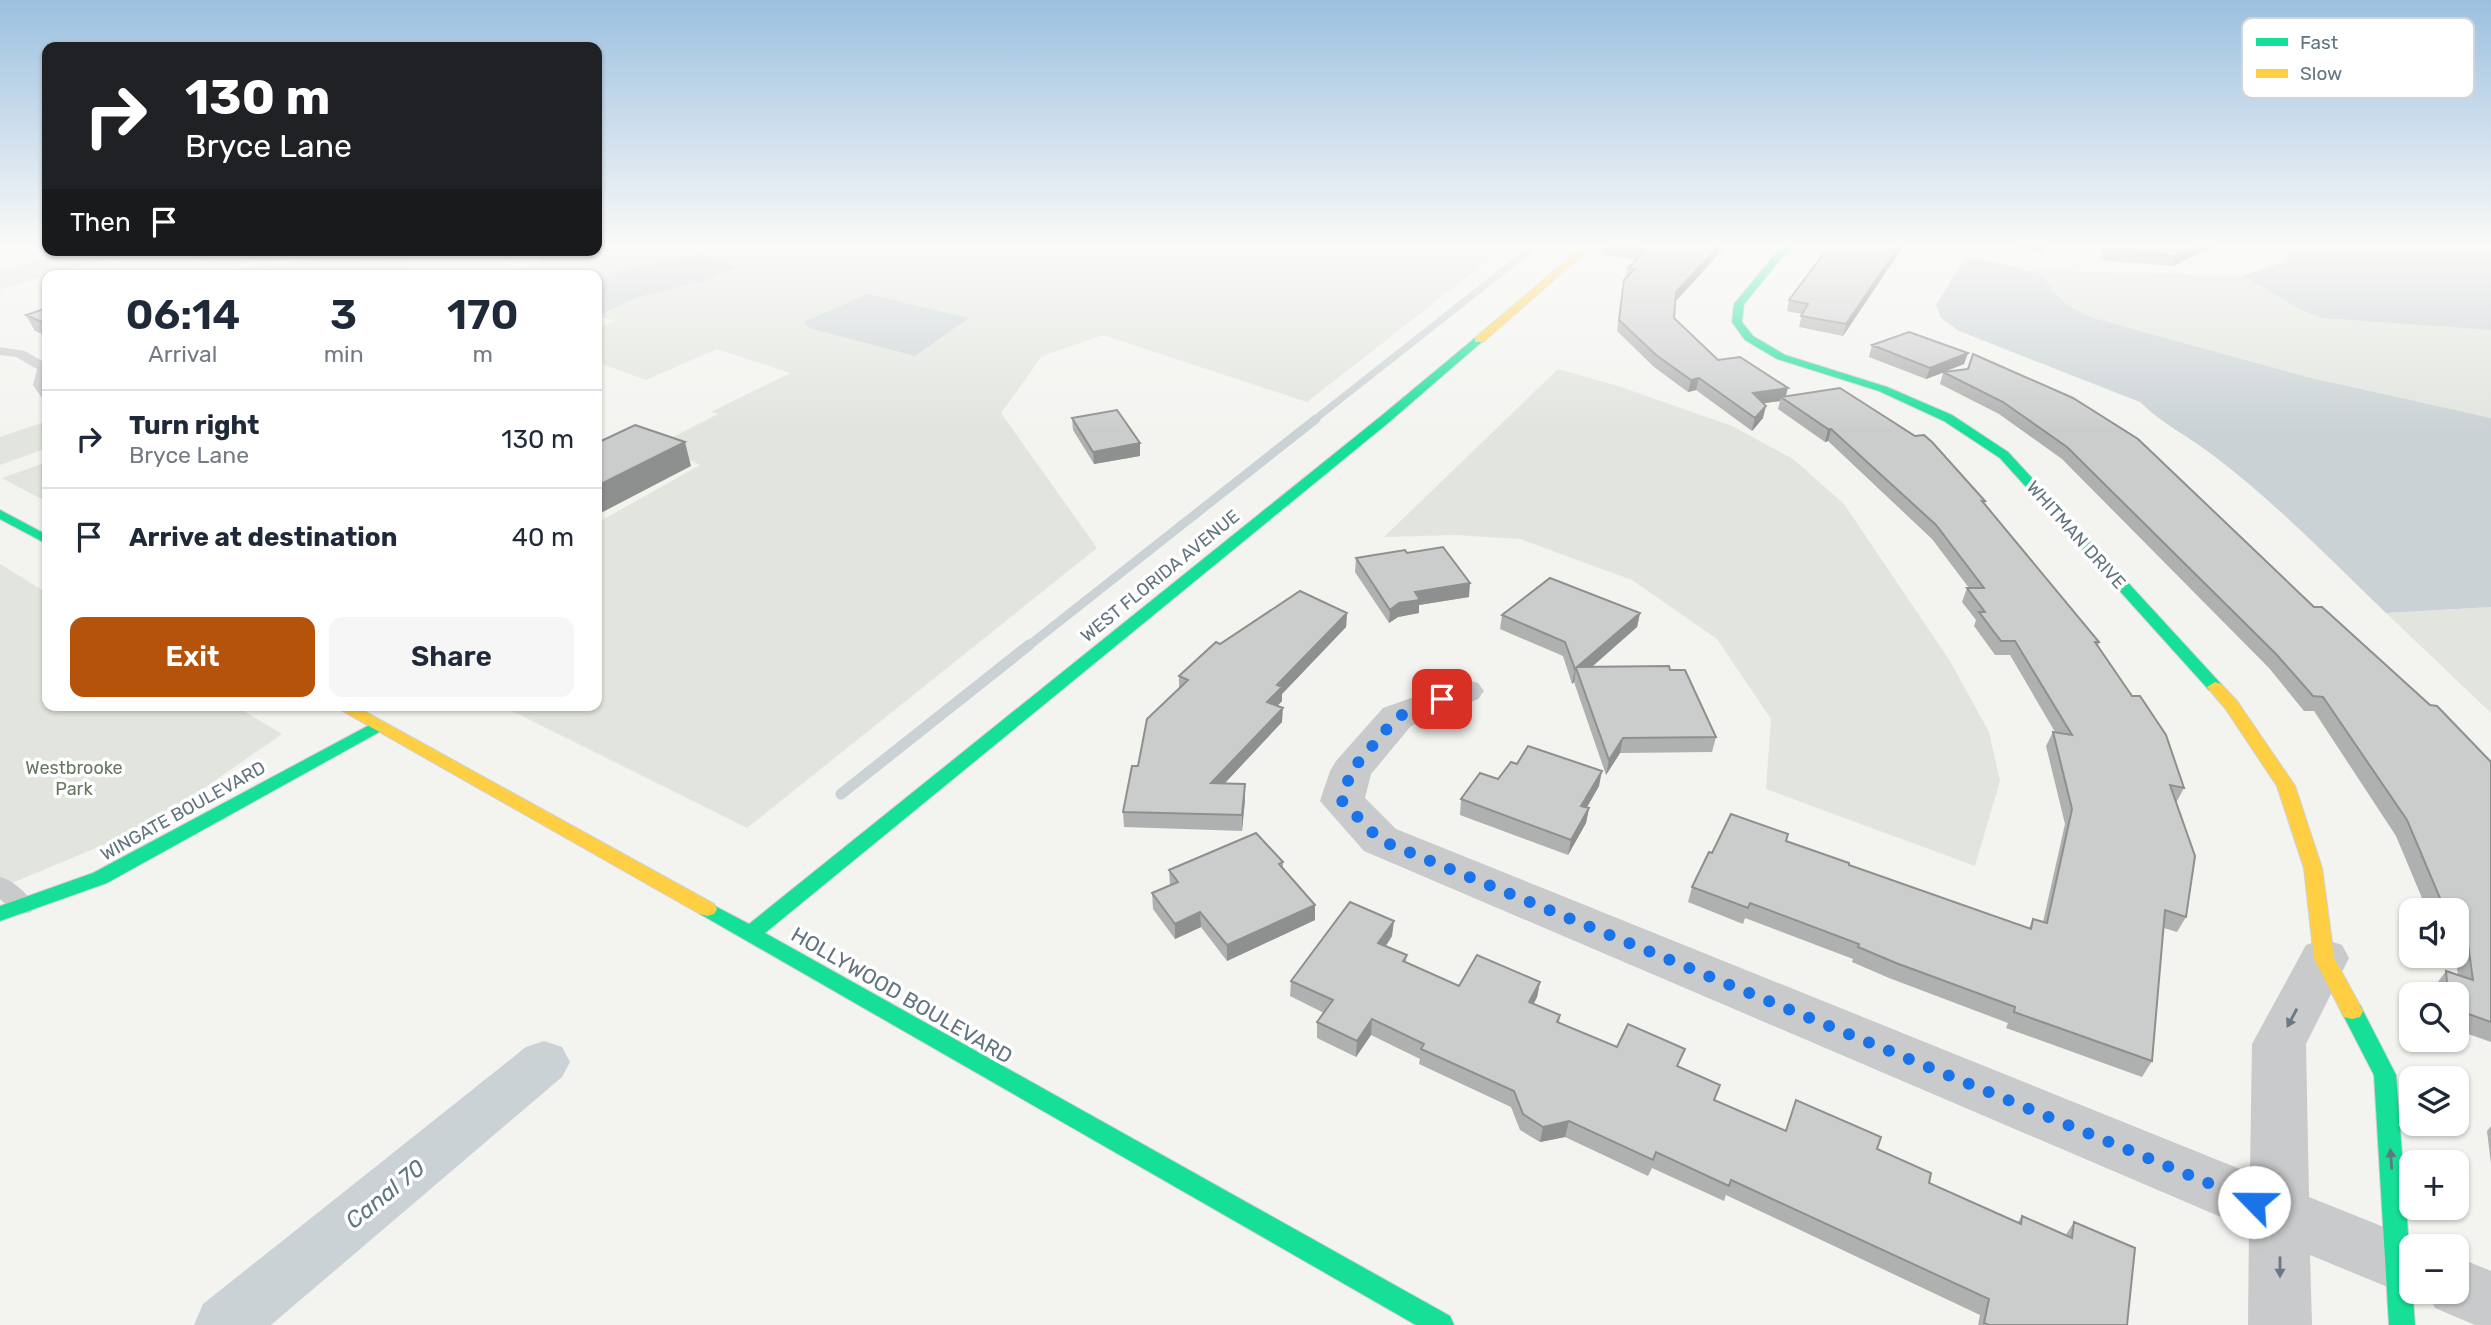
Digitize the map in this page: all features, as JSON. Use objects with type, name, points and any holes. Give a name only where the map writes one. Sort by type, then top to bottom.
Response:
[{"type":"street","name":"WEST FLORIDA AVENUE","points":[[751,933],[1384,420],[1517,307]]},
{"type":"street","name":"WHITMAN DRIVE","points":[[1739,307],[1737,322],[1749,338],[1782,356],[1884,388],[1948,418],[2004,455],[2231,705],[2286,786],[2313,868],[2324,958],[2385,1075],[2402,1234]]},
{"type":"street","points":[[0,514],[42,537]]},
{"type":"street","points":[[1464,691],[1397,717],[1351,771],[1342,801],[1380,840],[2399,1263]]},
{"type":"street","name":"HOLLYWOOD BOULEVARD","points":[[351,711],[751,933],[1441,1325]]},
{"type":"street","name":"WINGATE BOULEVARD","points":[[0,914],[100,878],[377,726]]},
{"type":"street","points":[[2280,1325],[2279,1044],[2324,958]]},
{"type":"street","points":[[2469,1292],[2491,1301]]},
{"type":"street","name":"WHITMAN DRIVE","points":[[2402,1325],[2403,1304]]},
{"type":"lane","points":[[0,351],[20,354],[42,367]]},
{"type":"lane","points":[[0,885],[23,906]]},
{"type":"green space","points":[[617,307],[1429,307],[1307,402],[1103,335],[1042,356],[1001,413],[1097,548],[747,828],[512,711],[602,711],[602,520],[700,465],[659,444],[718,414],[711,412],[790,373],[717,349],[646,380],[602,364],[602,326],[615,321],[602,317],[602,314]]},
{"type":"green space","points":[[2072,307],[2295,307],[2491,330],[2491,418],[2311,378],[2093,318]]},
{"type":"green space","points":[[1558,369],[1618,386],[1732,426],[1793,459],[1844,504],[1950,661],[1989,732],[2000,781],[1975,866],[1766,789],[1771,719],[1717,639],[1632,580],[1520,539],[1456,535],[1384,537]]},
{"type":"green space","points":[[42,423],[42,450],[0,465],[0,437]]},
{"type":"green space","points":[[42,464],[42,499],[2,478]]},
{"type":"green space","name":"Westbrooke Park","points":[[0,564],[42,590],[42,711],[244,711],[282,734],[151,825],[0,888]]},
{"type":"green space","points":[[2491,607],[2491,713],[2386,613]]},
{"type":"shaded area","points":[[602,307],[617,307],[602,314]]},
{"type":"shaded area","points":[[838,307],[922,307],[969,318],[915,356],[809,328],[804,322]]},
{"type":"shaded area","points":[[1937,307],[2072,307],[2093,318],[2311,378],[2491,418],[2491,607],[2386,613],[2259,493],[2140,402],[1959,331],[1941,318]]},
{"type":"shaded area","points":[[2295,307],[2491,307],[2491,330],[2323,318]]},
{"type":"building","points":[[1621,307],[1675,307],[1674,318],[1718,360],[1740,357],[1788,388],[1753,393],[1766,406],[1755,418],[1699,378],[1691,380],[1656,355],[1619,320]]},
{"type":"building","points":[[1806,307],[1858,307],[1846,324],[1801,316]]},
{"type":"building","points":[[42,310],[42,322],[26,315]]},
{"type":"building","points":[[1909,332],[1968,353],[1930,368],[1872,345]]},
{"type":"building","points":[[1973,354],[2073,398],[2138,439],[2314,607],[2322,607],[2430,705],[2437,706],[2491,762],[2491,1022],[2469,1014],[2469,982],[2447,982],[2446,971],[2473,980],[2469,952],[2469,898],[2440,898],[2407,820],[2323,697],[2313,696],[2276,654],[2067,447],[2003,402],[1943,372],[1968,369]]},
{"type":"building","points":[[1840,388],[1915,436],[1924,435],[1932,442],[1985,501],[1982,501],[2099,642],[2095,642],[2132,696],[2140,696],[2166,735],[2184,788],[2170,785],[2195,856],[2186,917],[2165,910],[2152,1061],[2014,1012],[2015,1007],[1896,963],[1858,947],[1859,944],[1750,903],[1748,908],[1692,887],[1731,814],[1788,834],[1786,841],[2031,929],[2033,919],[2047,923],[2072,809],[2053,732],[2072,735],[2015,641],[2001,641],[1979,612],[1985,612],[1967,588],[1984,588],[1936,525],[1831,429],[1781,397]]},
{"type":"building","points":[[1117,410],[1140,443],[1093,452],[1072,418]]},
{"type":"building","points":[[635,425],[685,442],[602,484],[602,441]]},
{"type":"building","points":[[1443,547],[1470,583],[1415,592],[1420,600],[1399,603],[1390,610],[1356,558],[1405,550],[1407,553]]},
{"type":"building","points":[[1550,578],[1640,613],[1577,667],[1669,666],[1670,670],[1685,670],[1716,737],[1623,738],[1609,760],[1565,642],[1502,615]]},
{"type":"building","points":[[1300,591],[1347,613],[1277,685],[1282,687],[1267,702],[1283,708],[1211,783],[1245,784],[1242,815],[1123,812],[1132,766],[1138,766],[1147,719],[1188,680],[1179,676],[1216,642],[1220,644]]},
{"type":"building","points":[[1528,746],[1602,771],[1581,806],[1589,808],[1571,840],[1461,799],[1480,773],[1498,779],[1511,762],[1517,764]]},
{"type":"building","points":[[1256,833],[1283,862],[1279,864],[1315,905],[1227,945],[1200,912],[1175,924],[1152,893],[1178,882],[1169,870]]},
{"type":"building","points":[[1350,902],[1394,921],[1378,943],[1407,955],[1403,961],[1459,986],[1477,955],[1540,982],[1529,1002],[1560,1015],[1557,1022],[1617,1047],[1628,1024],[1685,1049],[1677,1066],[1720,1085],[1714,1100],[1786,1131],[1796,1100],[1881,1137],[1877,1149],[1931,1173],[1929,1183],[2021,1224],[2022,1216],[2072,1238],[2074,1222],[2135,1248],[2127,1325],[1989,1325],[1984,1323],[1989,1299],[1731,1180],[1729,1186],[1656,1152],[1653,1160],[1569,1121],[1543,1127],[1523,1114],[1514,1091],[1421,1049],[1424,1044],[1372,1019],[1357,1041],[1317,1022],[1333,1000],[1291,981]]},
{"type":"waterway","points":[[1314,420],[1458,307]]},
{"type":"waterway","points":[[1027,647],[1316,419]]},
{"type":"waterway","points":[[841,794],[1029,645]]},
{"type":"waterway","name":"Canal 70","points":[[225,1325],[544,1062]]},
{"type":"traffic: fast","points":[[1739,307],[1737,322],[1749,338],[1781,357],[1883,389],[1948,418],[2004,455],[2215,687]]},
{"type":"traffic: fast","points":[[751,933],[1479,340]]},
{"type":"traffic: fast","points":[[0,514],[42,537]]},
{"type":"traffic: fast","points":[[0,914],[100,878],[377,726]]},
{"type":"traffic: fast","points":[[707,909],[1441,1325]]},
{"type":"traffic: fast","points":[[2352,1011],[2385,1075],[2402,1325]]},
{"type":"traffic: slow","points":[[1479,340],[1518,307]]},
{"type":"traffic: slow","points":[[2215,687],[2231,705],[2286,786],[2313,868],[2324,958],[2352,1011]]},
{"type":"traffic: slow","points":[[351,711],[707,909]]},
{"type":"route","points":[[1442,699],[1397,717],[1351,771],[1342,801],[1380,840],[2254,1202]]}]
